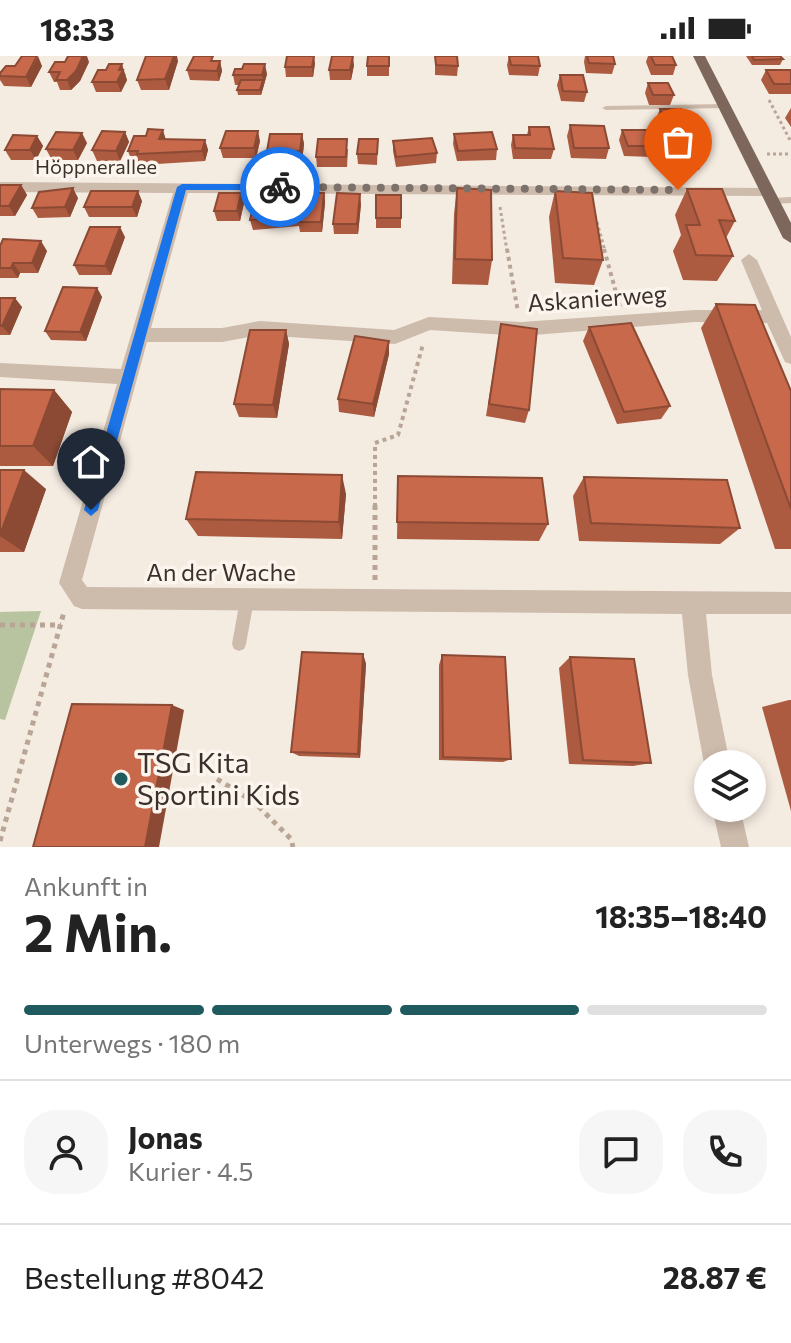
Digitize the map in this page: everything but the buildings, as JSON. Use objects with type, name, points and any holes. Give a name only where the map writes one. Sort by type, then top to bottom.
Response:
[{"type":"main road","points":[[699,56],[791,238]]},
{"type":"street","name":"Höppnerallee","points":[[0,187],[588,189],[770,196]]},
{"type":"street","name":"An der Wache","points":[[182,187],[70,583],[82,598],[791,603]]},
{"type":"street","points":[[749,260],[791,357]]},
{"type":"street","name":"Askanierweg","points":[[140,335],[222,335],[260,328],[395,337],[429,323],[521,329],[695,316],[773,317]]},
{"type":"street","points":[[0,370],[128,377]]},
{"type":"street","points":[[693,602],[700,675],[714,750]]},
{"type":"street","points":[[729,822],[735,847]]},
{"type":"lane","points":[[606,108],[724,106]]},
{"type":"lane","points":[[770,196],[791,200]]},
{"type":"lane","points":[[239,644],[247,600]]},
{"type":"path","points":[[769,100],[791,142]]},
{"type":"path","points":[[496,188],[521,329]]},
{"type":"path","points":[[588,189],[624,322]]},
{"type":"path","points":[[375,598],[375,443],[398,435],[429,323]]},
{"type":"path","points":[[0,625],[61,625],[0,841]]},
{"type":"path","points":[[217,779],[254,802],[291,839],[293,847]]},
{"type":"green space","points":[[41,611],[5,720],[0,719],[0,612]]},
{"type":"way so far","points":[[280,187],[678,190]]},
{"type":"place","name":"TSG Kita Sportini Kids","points":[[121,779]]},
{"type":"route","points":[[91,510],[182,187],[280,187]]}]
